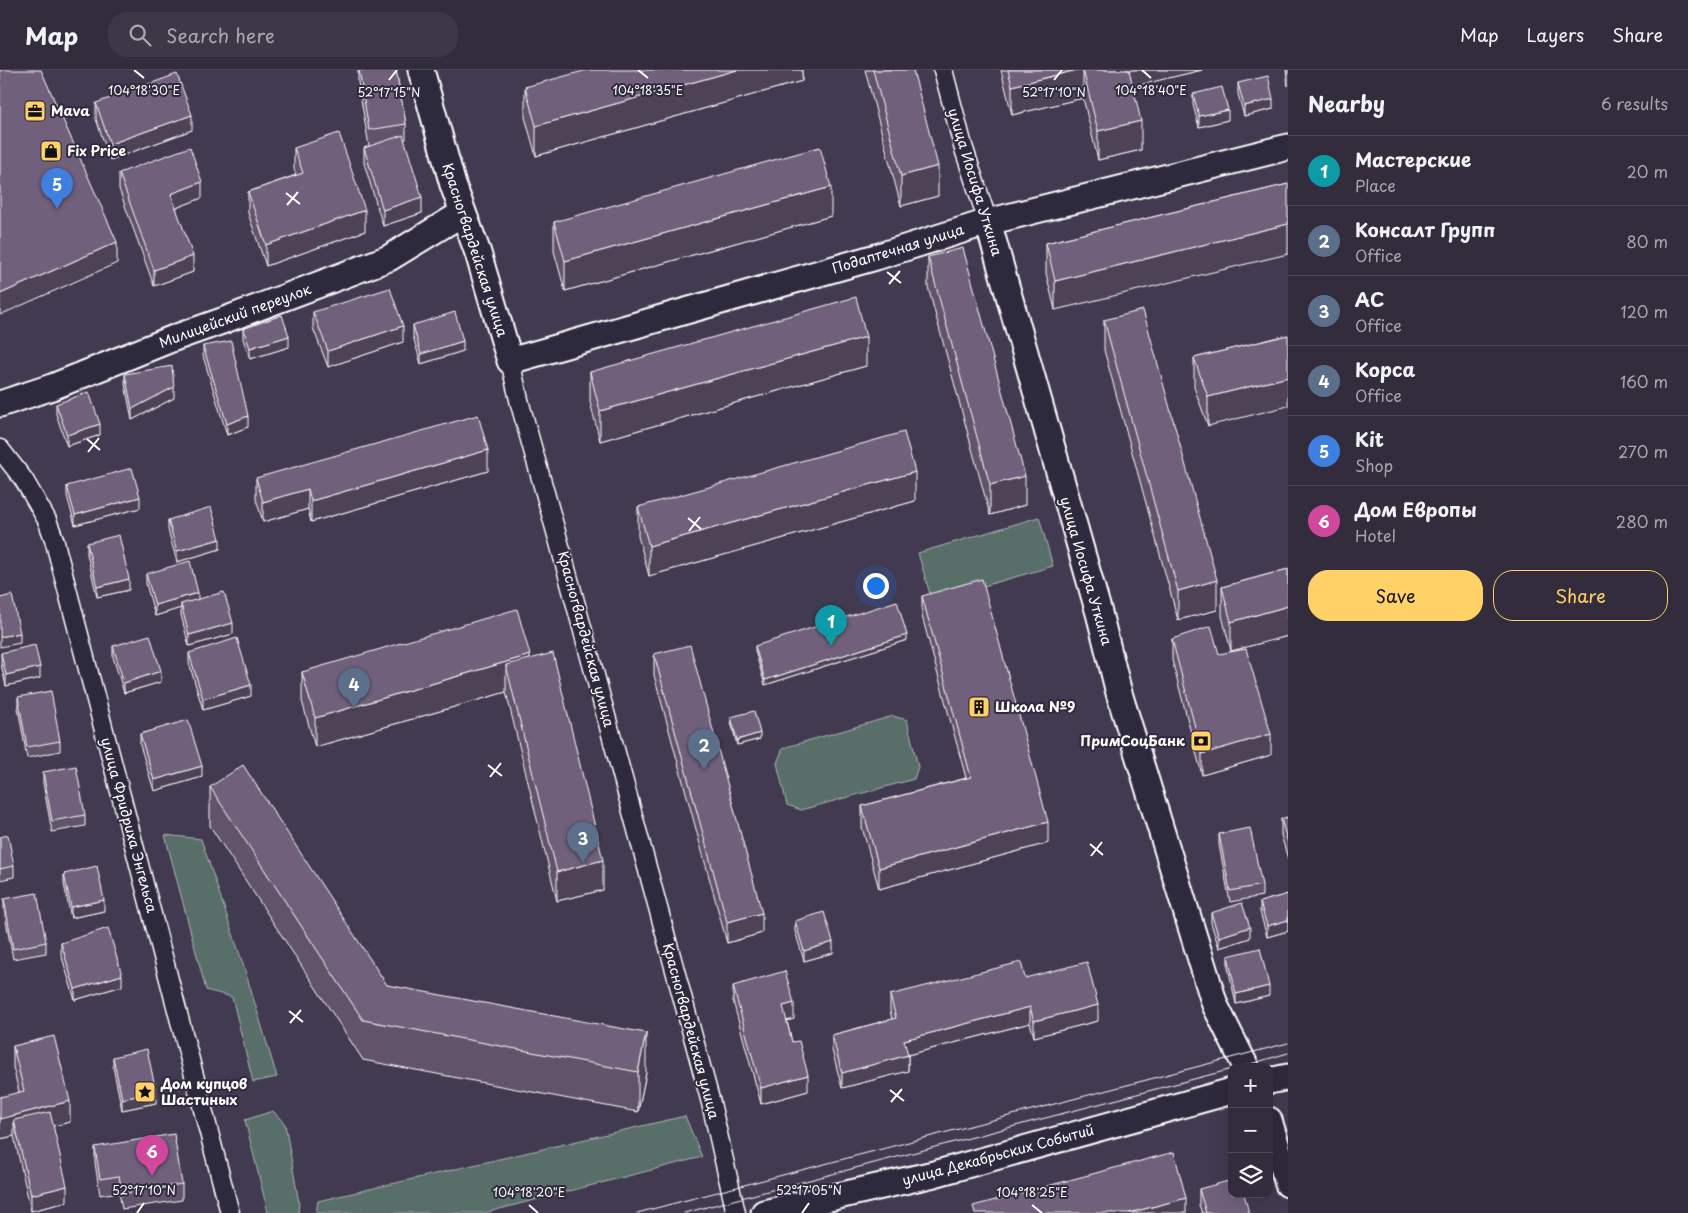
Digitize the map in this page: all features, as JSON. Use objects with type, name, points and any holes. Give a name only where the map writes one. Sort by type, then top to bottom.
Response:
[{"type":"street","name":"Красногвардейская улица","points":[[421,70],[453,186],[478,253],[510,360],[520,404],[720,1137],[736,1213]]},
{"type":"street","name":"улица Иосифа Уткина","points":[[943,70],[963,146],[988,222],[1120,693],[1215,1006],[1244,1063]]},
{"type":"street","name":"Подаптечная улица","points":[[510,360],[876,257],[988,222],[1288,147]]},
{"type":"street","name":"Милицейский переулок","points":[[0,404],[52,387],[174,338],[389,258],[463,213]]},
{"type":"street","name":"улица Фридриха Энгельса","points":[[0,449],[24,480],[47,520],[54,539],[230,1213]]},
{"type":"street","points":[[1273,1080],[1288,1077]]},
{"type":"street","name":"улица Декабрьских Событий","points":[[764,1213],[934,1174],[1228,1093]]},
{"type":"street","points":[[1273,1133],[1288,1184]]},
{"type":"green space","points":[[1039,517],[1053,566],[932,601],[918,553]]},
{"type":"green space","points":[[893,716],[907,720],[918,767],[914,779],[801,810],[787,805],[777,763],[783,748]]},
{"type":"green space","points":[[165,835],[201,839],[243,964],[277,1077],[253,1082],[232,997],[206,990]]},
{"type":"green space","points":[[273,1111],[285,1124],[299,1203],[298,1213],[268,1213],[245,1120]]},
{"type":"green space","points":[[685,1116],[702,1157],[484,1213],[316,1213],[318,1201]]},
{"type":"building","points":[[0,70],[41,70],[117,242],[0,294]]},
{"type":"building","points":[[359,70],[396,70],[406,124],[369,130]]},
{"type":"building","points":[[587,70],[737,70],[536,126],[525,87]]},
{"type":"building","points":[[873,70],[913,70],[938,166],[901,176]]},
{"type":"building","points":[[1008,70],[1077,70],[1012,86]]},
{"type":"building","points":[[1083,70],[1129,70],[1141,121],[1098,131]]},
{"type":"building","points":[[177,74],[192,115],[110,144],[96,103]]},
{"type":"building","points":[[1268,76],[1273,99],[1244,106],[1238,83]]},
{"type":"building","points":[[1222,87],[1228,110],[1199,116],[1193,94]]},
{"type":"building","points":[[339,133],[365,210],[266,245],[248,192],[303,173],[294,148]]},
{"type":"building","points":[[403,135],[422,197],[383,210],[364,148]]},
{"type":"building","points":[[190,147],[202,182],[171,194],[193,256],[154,270],[119,173]]},
{"type":"building","points":[[820,147],[831,187],[565,261],[554,222]]},
{"type":"building","points":[[1288,184],[1288,224],[1055,281],[1046,243]]},
{"type":"building","points":[[963,248],[1025,476],[990,485],[928,257]]},
{"type":"building","points":[[390,288],[403,326],[328,351],[313,312]]},
{"type":"building","points":[[856,297],[866,337],[600,411],[590,372]]},
{"type":"building","points":[[1143,310],[1217,580],[1178,591],[1104,320]]},
{"type":"building","points":[[455,312],[463,341],[421,354],[413,325]]},
{"type":"building","points":[[282,315],[289,336],[250,348],[243,329]]},
{"type":"building","points":[[1288,335],[1288,377],[1208,397],[1194,358]]},
{"type":"building","points":[[231,341],[248,416],[227,424],[203,346]]},
{"type":"building","points":[[172,366],[174,387],[132,409],[125,374]]},
{"type":"building","points":[[89,392],[100,424],[67,435],[56,404]]},
{"type":"building","points":[[478,415],[488,450],[311,501],[308,489],[263,502],[256,478]]},
{"type":"building","points":[[904,432],[915,472],[649,546],[638,507]]},
{"type":"building","points":[[132,468],[140,497],[75,515],[67,486]]},
{"type":"building","points":[[211,507],[220,539],[177,551],[168,520]]},
{"type":"building","points":[[119,535],[129,579],[97,587],[87,543]]},
{"type":"building","points":[[190,561],[198,593],[155,605],[146,574]]},
{"type":"building","points":[[1288,569],[1288,606],[1231,622],[1222,587]]},
{"type":"building","name":"Школа №9","points":[[982,579],[1048,822],[879,868],[862,806],[971,777],[922,596]]},
{"type":"building","points":[[224,592],[233,623],[189,635],[181,604]]},
{"type":"building","points":[[12,595],[20,633],[0,637],[0,598]]},
{"type":"building","points":[[897,601],[907,635],[765,680],[755,646]]},
{"type":"building","points":[[517,609],[530,655],[315,718],[302,672]]},
{"type":"building","points":[[1211,626],[1219,654],[1246,649],[1271,734],[1202,754],[1172,639]]},
{"type":"building","points":[[150,635],[161,671],[124,683],[113,646]]},
{"type":"building","points":[[237,638],[251,685],[203,699],[189,653]]},
{"type":"building","points":[[35,645],[40,667],[6,675],[1,653]]},
{"type":"building","points":[[690,645],[762,913],[727,922],[654,654]]},
{"type":"building","points":[[553,653],[603,860],[557,872],[506,665]]},
{"type":"building","points":[[51,691],[60,741],[27,747],[18,697]]},
{"type":"building","points":[[754,711],[760,733],[737,740],[731,717]]},
{"type":"building","points":[[188,720],[202,766],[154,780],[140,734]]},
{"type":"building","points":[[243,765],[387,985],[646,1033],[638,1072],[363,1020],[210,787]]},
{"type":"building","points":[[76,766],[85,815],[52,821],[43,772]]},
{"type":"building","points":[[1288,817],[1288,843],[1281,819]]},
{"type":"building","points":[[1250,828],[1262,885],[1230,891],[1219,834]]},
{"type":"building","points":[[8,835],[14,866],[0,869],[0,837]]},
{"type":"building","points":[[97,866],[104,900],[71,907],[64,874]]},
{"type":"building","points":[[37,893],[46,942],[13,949],[4,899]]},
{"type":"building","points":[[1288,894],[1288,920],[1267,926],[1260,902]]},
{"type":"building","points":[[1242,903],[1250,927],[1219,937],[1211,913]]},
{"type":"building","points":[[824,912],[833,942],[804,951],[795,921]]},
{"type":"building","points":[[108,928],[122,975],[75,989],[61,943]]},
{"type":"building","points":[[1260,948],[1269,986],[1236,994],[1228,956]]},
{"type":"building","points":[[1021,962],[1025,978],[1087,962],[1098,1005],[1034,1021],[1030,1007],[904,1040],[908,1055],[842,1073],[832,1035],[896,1018],[890,995]]},
{"type":"building","points":[[785,971],[794,1003],[783,1006],[792,1042],[799,1041],[808,1075],[761,1088],[733,986]]},
{"type":"building","points":[[54,1036],[70,1101],[0,1119],[0,1097],[24,1091],[13,1046]]},
{"type":"building","points":[[147,1049],[156,1092],[122,1099],[113,1057]]},
{"type":"building","points":[[50,1112],[67,1186],[31,1195],[14,1120]]},
{"type":"building","points":[[174,1134],[182,1184],[122,1194],[119,1176],[100,1179],[95,1147]]},
{"type":"building","points":[[1174,1152],[1186,1198],[1129,1213],[975,1213],[973,1206]]},
{"type":"building","points":[[1228,1181],[1228,1198],[1245,1198],[1249,1213],[1206,1213],[1199,1189]]},
{"type":"tram line","points":[[637,1213],[1288,1043]]},
{"type":"tram line","points":[[1254,1063],[1288,1053]]},
{"type":"tram line","points":[[684,1213],[1228,1070]]},
{"type":"place","name":"Mava","points":[[35,111]]},
{"type":"place","name":"Fix Price","points":[[51,151]]},
{"type":"place","name":"Kit","points":[[57,209]]},
{"type":"place","name":"Мастерские","points":[[831,646]]},
{"type":"place","name":"Школа №9","points":[[979,707]]},
{"type":"place","name":"Корса","points":[[354,709]]},
{"type":"place","name":"ПримСоцБанк","points":[[1201,741]]},
{"type":"place","name":"Консалт Групп","points":[[704,770]]},
{"type":"place","name":"АС","points":[[583,863]]},
{"type":"place","name":"Дом купцов Шастиных","points":[[145,1092]]},
{"type":"place","name":"Дом Европы","points":[[152,1176]]}]
